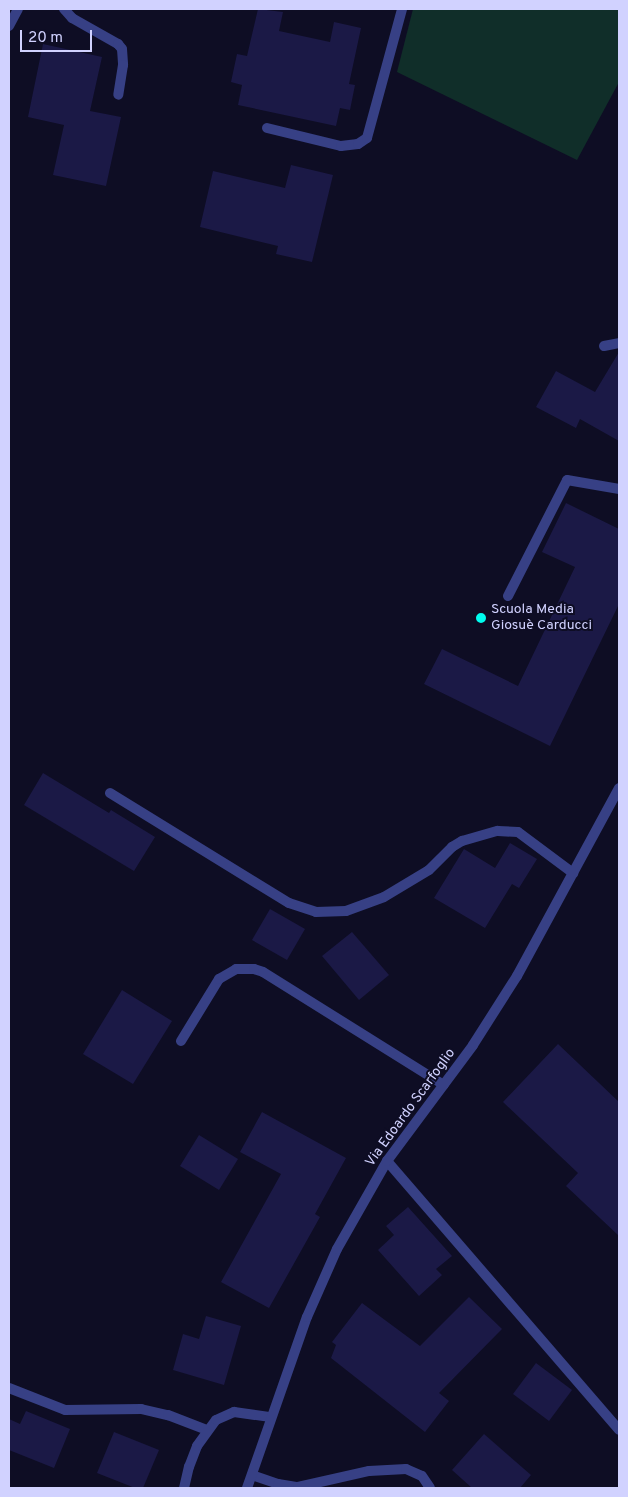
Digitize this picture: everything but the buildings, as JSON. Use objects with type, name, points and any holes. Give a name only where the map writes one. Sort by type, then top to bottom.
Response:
[{"type":"street","points":[[9,23],[18,9]]},
{"type":"street","points":[[64,9],[72,18],[118,44],[122,50],[123,65],[118,95]]},
{"type":"street","points":[[267,128],[341,146],[358,144],[367,138],[402,9]]},
{"type":"street","points":[[604,346],[619,343]]},
{"type":"street","points":[[508,596],[568,480],[619,489]]},
{"type":"street","name":"Via Edoardo Scarfoglio","points":[[247,1488],[271,1417],[327,1271],[387,1161],[444,1085],[517,976],[619,788]]},
{"type":"street","points":[[110,793],[289,903],[316,912],[346,911],[384,896],[429,870],[452,847],[462,841],[498,831],[518,832],[573,873]]},
{"type":"street","points":[[181,1041],[219,979],[236,969],[254,969],[263,972],[444,1085]]},
{"type":"street","points":[[387,1161],[619,1430]]},
{"type":"street","points":[[9,1388],[64,1410],[141,1409],[168,1415],[207,1430]]},
{"type":"street","points":[[184,1488],[192,1456],[207,1430],[216,1420],[234,1412],[271,1417]]},
{"type":"street","points":[[252,1475],[278,1484],[298,1487],[369,1470],[406,1469],[418,1473],[430,1488]]},
{"type":"green space","points":[[413,9],[619,9],[619,82],[577,160],[397,72]]},
{"type":"place","name":"Scuola Media Giosuè Carducci","points":[[481,618]]}]
